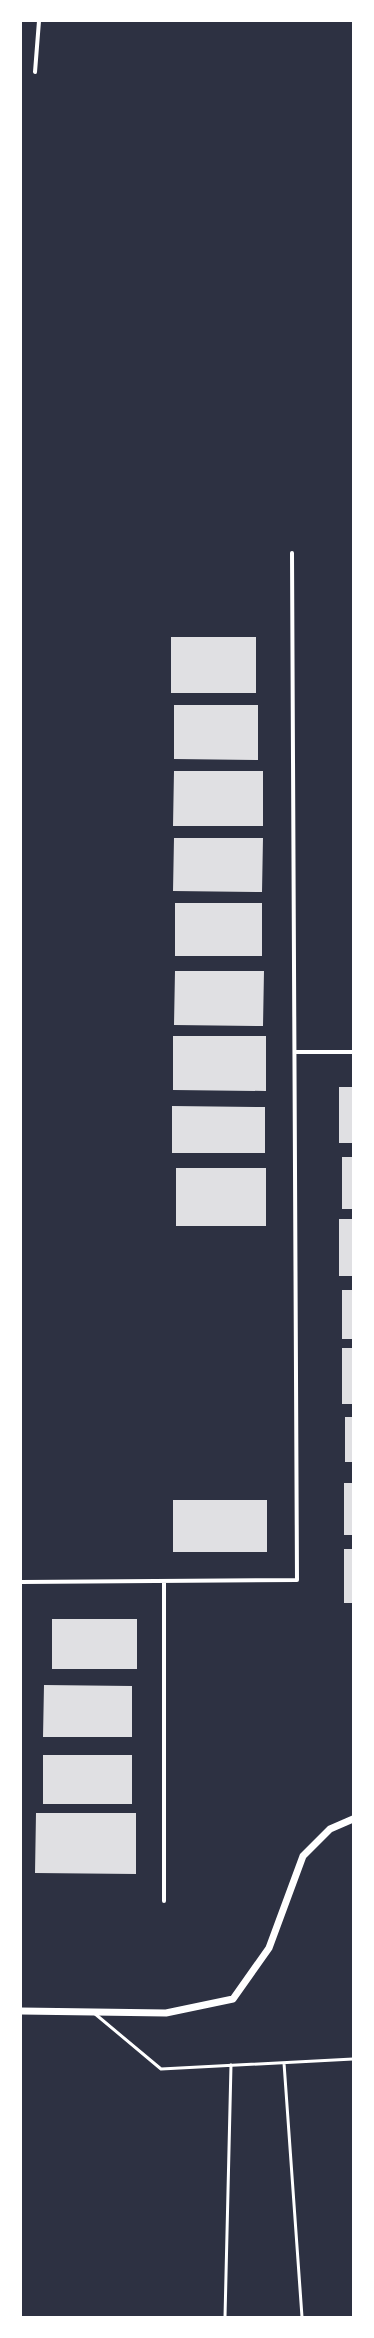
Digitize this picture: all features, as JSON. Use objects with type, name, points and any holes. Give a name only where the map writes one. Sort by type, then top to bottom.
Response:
[{"type":"street","points":[[35,72],[39,21]]},
{"type":"street","points":[[21,1582],[297,1580],[292,553]]},
{"type":"street","points":[[295,1052],[353,1052]]},
{"type":"street","points":[[164,1581],[164,1901]]},
{"type":"street","points":[[21,2011],[166,2013],[233,1999],[270,1948],[303,1856],[330,1829],[353,1819]]},
{"type":"lane","points":[[92,2012],[161,2069],[353,2059]]},
{"type":"lane","points":[[284,2063],[302,2317]]},
{"type":"lane","points":[[225,2317],[231,2066]]},
{"type":"building","points":[[171,637],[256,637],[256,693],[171,693]]},
{"type":"building","points":[[174,705],[258,705],[258,760],[174,759]]},
{"type":"building","points":[[174,771],[263,771],[263,826],[173,826]]},
{"type":"building","points":[[174,838],[263,838],[262,892],[173,891]]},
{"type":"building","points":[[175,903],[262,903],[262,956],[175,956]]},
{"type":"building","points":[[175,971],[264,971],[263,1026],[174,1025]]},
{"type":"building","points":[[173,1036],[266,1036],[266,1091],[173,1090]]},
{"type":"building","points":[[339,1087],[353,1087],[353,1143],[339,1143]]},
{"type":"building","points":[[172,1106],[265,1107],[265,1153],[172,1153]]},
{"type":"building","points":[[342,1157],[353,1157],[353,1209],[342,1209]]},
{"type":"building","points":[[176,1168],[266,1168],[266,1226],[176,1226]]},
{"type":"building","points":[[339,1219],[353,1219],[353,1276],[339,1276]]},
{"type":"building","points":[[342,1290],[353,1290],[353,1339],[342,1339]]},
{"type":"building","points":[[342,1348],[353,1348],[353,1404],[342,1404]]},
{"type":"building","points":[[345,1417],[353,1417],[353,1462],[345,1462]]},
{"type":"building","points":[[344,1483],[353,1483],[353,1535],[344,1535]]},
{"type":"building","points":[[173,1500],[267,1500],[267,1552],[173,1552]]},
{"type":"building","points":[[344,1549],[353,1549],[353,1603],[344,1603]]},
{"type":"building","points":[[52,1619],[137,1619],[137,1669],[52,1669]]},
{"type":"building","points":[[44,1685],[132,1686],[132,1737],[43,1737]]},
{"type":"building","points":[[43,1755],[132,1755],[132,1804],[43,1804]]},
{"type":"building","points":[[36,1813],[136,1813],[136,1874],[35,1873]]}]
